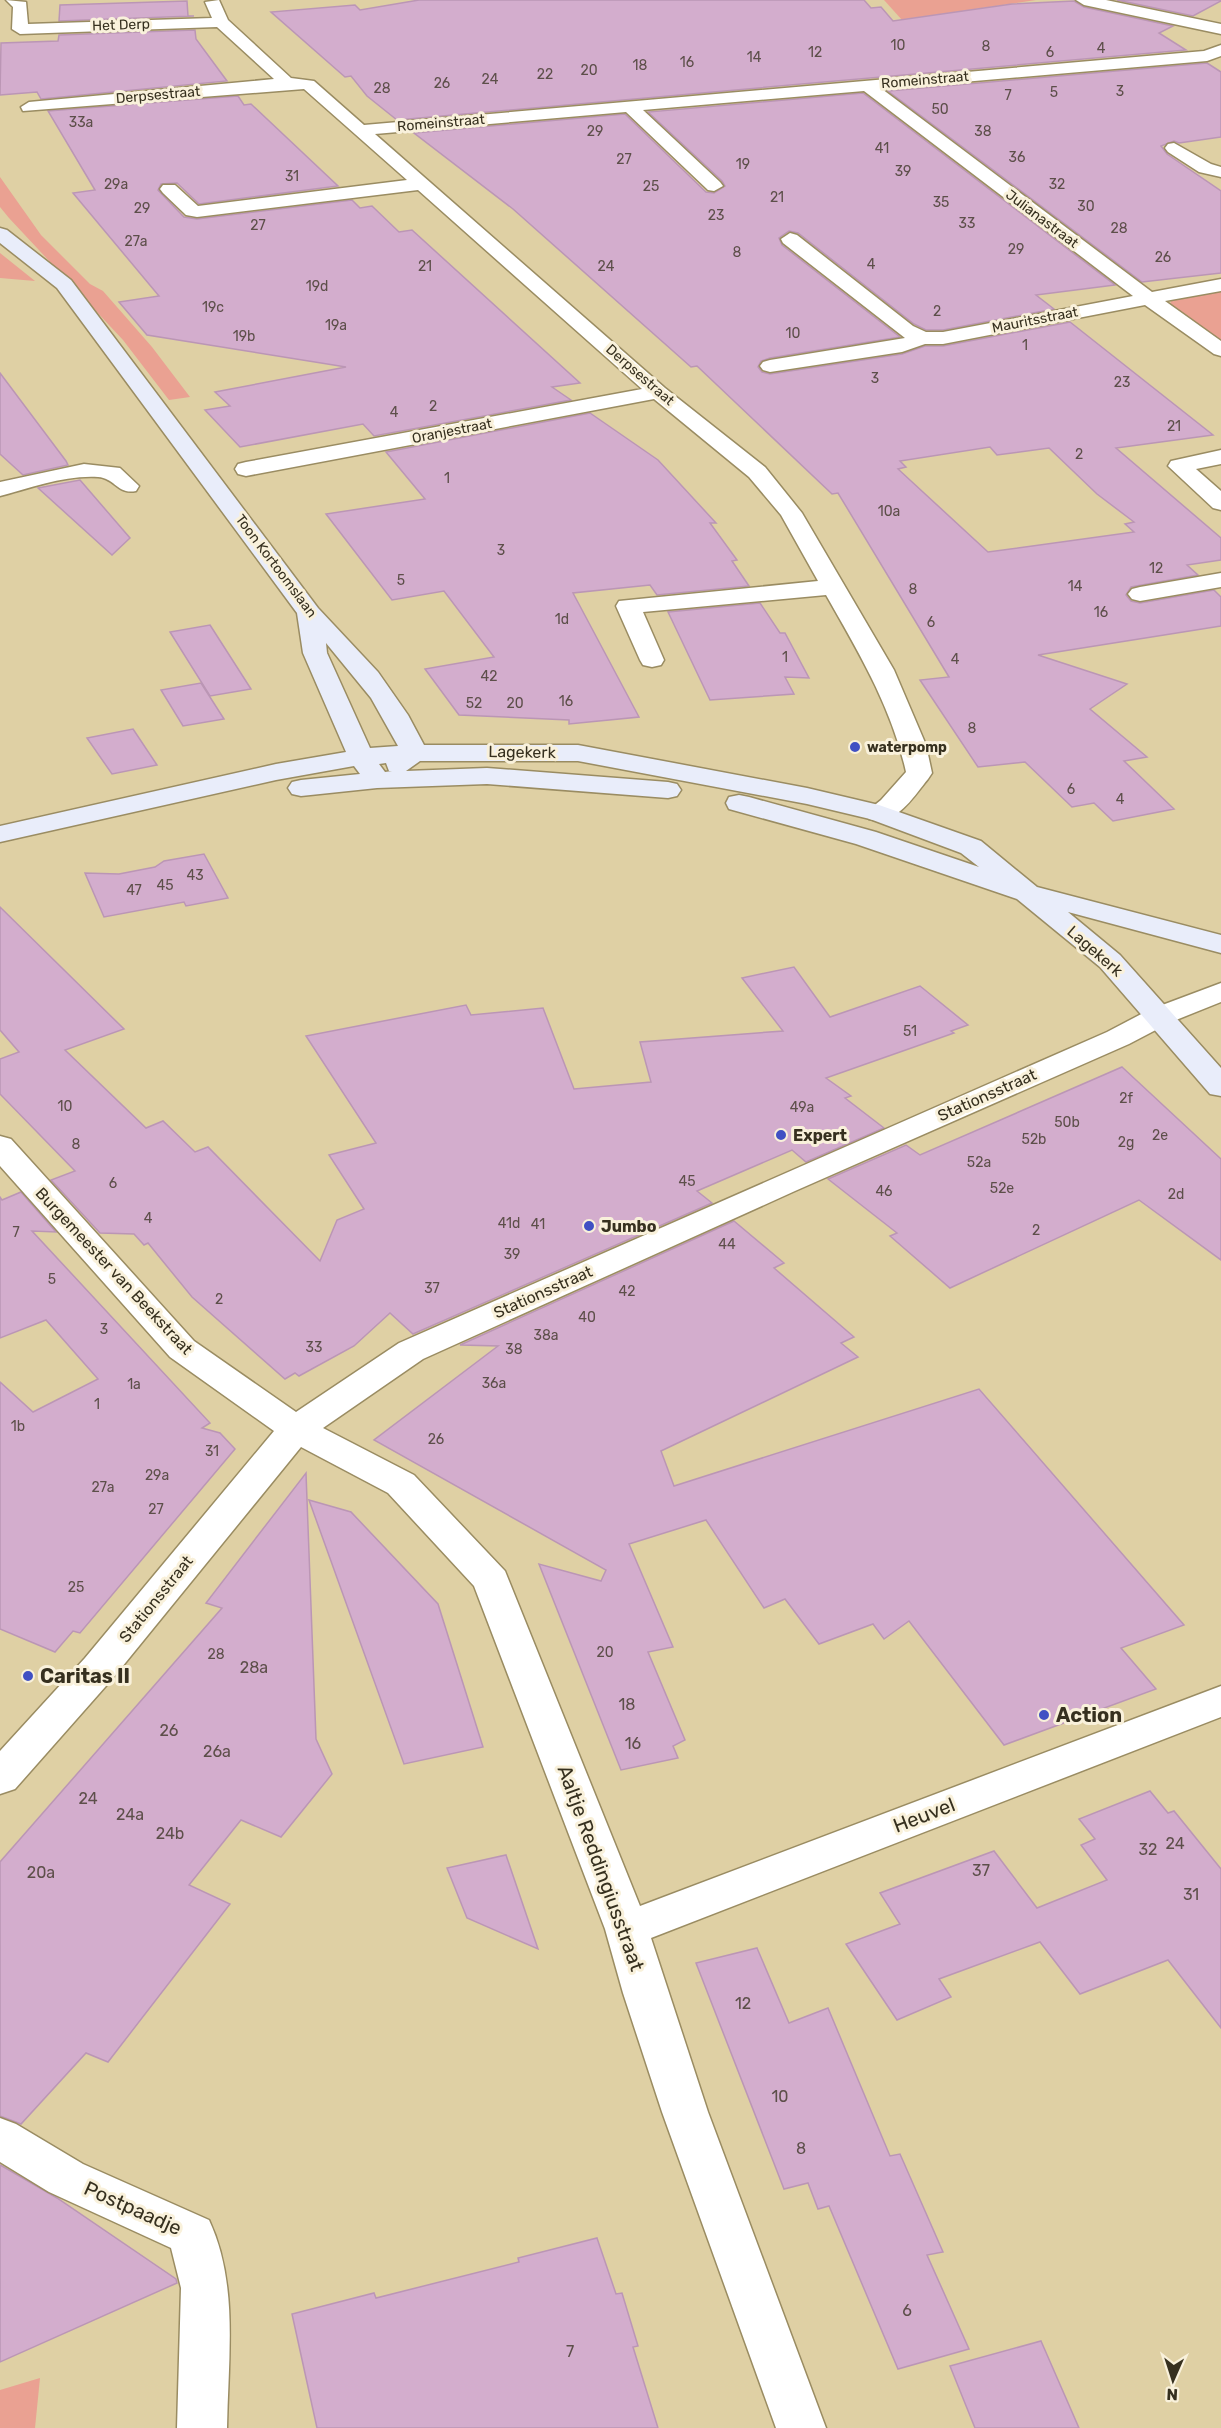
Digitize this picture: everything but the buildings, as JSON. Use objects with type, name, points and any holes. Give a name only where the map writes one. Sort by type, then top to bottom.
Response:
[{"type":"street","points":[[14,0],[21,5],[20,29]]},
{"type":"street","name":"Derpsestraat","points":[[213,0],[221,22],[287,83]]},
{"type":"street","points":[[1084,0],[1221,29]]},
{"type":"street","name":"Het Derp","points":[[0,30],[221,22]]},
{"type":"street","name":"Romeinstraat","points":[[362,130],[1207,56],[1221,50]]},
{"type":"street","name":"Derpsestraat","points":[[29,107],[287,83],[308,84],[658,392],[757,472],[791,513],[881,670],[913,745],[919,772],[891,806],[879,813]]},
{"type":"street","name":"Julianastraat","points":[[866,85],[1149,299],[1221,350]]},
{"type":"street","points":[[628,105],[714,186]]},
{"type":"street","points":[[1174,148],[1205,168],[1221,172]]},
{"type":"street","points":[[169,189],[192,211],[197,212],[422,183]]},
{"type":"street","name":"Toon Kortoomslaan","points":[[0,222],[5,237],[64,284],[309,613],[338,638],[396,717],[414,753]]},
{"type":"street","points":[[790,239],[906,330],[922,338]]},
{"type":"street","name":"Mauritsstraat","points":[[770,366],[902,345],[922,338],[943,338],[1221,285]]},
{"type":"street","name":"Oranjestraat","points":[[246,469],[658,392]]},
{"type":"street","points":[[1221,457],[1179,466],[1221,502]]},
{"type":"street","points":[[0,489],[78,472],[110,472],[128,486]]},
{"type":"street","points":[[1140,594],[1221,580]]},
{"type":"street","points":[[652,660],[628,606],[833,587]]},
{"type":"street","points":[[309,613],[315,653],[362,757],[377,780],[414,753]]},
{"type":"street","name":"Lagekerk","points":[[0,834],[276,772],[362,757],[414,753],[578,753],[796,794],[879,813],[971,847],[1110,961],[1221,1087]]},
{"type":"street","name":"Lagekerk","points":[[0,855],[104,828],[307,787],[377,780],[487,776],[650,786],[748,805],[835,828],[1024,892]]},
{"type":"street","points":[[1024,892],[1221,944]]},
{"type":"street","name":"Stationsstraat","points":[[7,1759],[99,1668],[296,1429],[411,1352],[783,1184],[1118,1038],[1160,1016],[1221,992]]},
{"type":"street","name":"Burgemeester van Beekstraat","points":[[0,1146],[182,1349],[296,1429]]},
{"type":"street","name":"Aaltje Reddingiusstraat","points":[[296,1429],[400,1484],[491,1580],[627,1929],[645,1993],[685,2112],[801,2428]]},
{"type":"street","name":"Heuvel","points":[[627,1929],[1221,1701]]},
{"type":"street","name":"Postpaadje","points":[[0,2138],[66,2178],[192,2235],[205,2288],[202,2428]]},
{"type":"shaded area","points":[[884,0],[1036,0],[902,20]]},
{"type":"shaded area","points":[[0,177],[41,235],[90,284],[103,291],[152,347],[190,397],[169,400],[123,340],[9,218],[0,207]]},
{"type":"shaded area","points":[[0,253],[35,281],[0,278]]},
{"type":"shaded area","points":[[1221,288],[1221,341],[1170,304],[1172,299]]},
{"type":"shaded area","points":[[40,2378],[35,2428],[0,2428],[0,2390]]},
{"type":"place","name":"waterpomp","points":[[855,747]]},
{"type":"place","name":"Expert","points":[[781,1135]]},
{"type":"place","name":"Jumbo","points":[[589,1226]]},
{"type":"place","name":"Caritas II","points":[[28,1676]]},
{"type":"place","name":"Action","points":[[1044,1715]]}]
